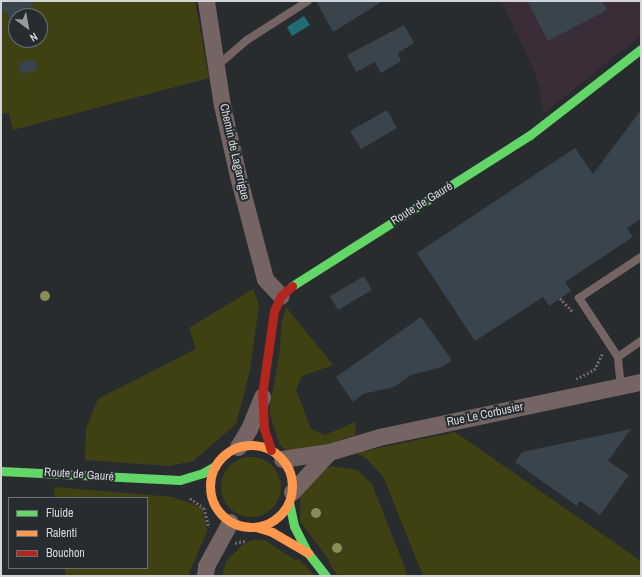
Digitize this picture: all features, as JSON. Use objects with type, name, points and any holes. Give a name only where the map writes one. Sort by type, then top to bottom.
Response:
[{"type":"street","name":"Chemin de Lagarrigue","points":[[206,1],[224,112],[265,279],[281,296]]},
{"type":"street","name":"Route de Gauré","points":[[276,455],[264,429],[262,395],[274,312],[281,296],[296,282],[530,135],[641,49]]},
{"type":"street","name":"Rue Le Corbusier","points":[[276,455],[329,452],[379,437],[641,382]]},
{"type":"street","name":"Route de Gauré","points":[[238,448],[249,429],[262,395]]},
{"type":"street","points":[[214,504],[210,485],[215,466],[229,452],[249,445],[276,455],[290,474],[290,497],[294,526],[308,554],[326,576]]},
{"type":"street","points":[[256,527],[276,519],[290,497],[329,452]]},
{"type":"street","name":"Route de Gauré","points":[[1,471],[156,480],[180,480],[203,473],[215,466]]},
{"type":"street","name":"Route de Gauré","points":[[156,480],[186,489]]},
{"type":"street","points":[[194,496],[214,504],[230,522],[272,532],[308,554]]},
{"type":"street","points":[[205,576],[206,566],[230,522]]},
{"type":"lane","points":[[217,67],[247,40],[308,1]]},
{"type":"lane","points":[[621,387],[618,357],[579,298],[641,257]]},
{"type":"lane","points":[[618,357],[641,341]]},
{"type":"path","points":[[560,298],[576,316]]},
{"type":"path","points":[[572,397],[568,382],[594,370],[602,354],[599,349]]},
{"type":"path","points":[[194,496],[204,508],[209,532]]},
{"type":"shaded area","points":[[1,1],[195,1],[209,78],[13,130],[9,113],[1,114]]},
{"type":"shaded area","points":[[501,1],[641,1],[641,35],[544,113],[536,74]]},
{"type":"shaded area","points":[[253,289],[259,305],[250,370],[236,424],[193,461],[169,466],[85,460],[86,428],[98,399],[196,349],[189,328]]},
{"type":"shaded area","points":[[286,307],[333,365],[302,376],[296,390],[311,429],[325,435],[356,422],[355,435],[319,447],[287,452],[279,443],[269,411],[279,357],[282,321]]},
{"type":"shaded area","points":[[455,432],[641,561],[641,576],[423,576],[383,476],[366,458],[355,453]]},
{"type":"shaded area","points":[[245,457],[257,457],[273,465],[279,475],[281,487],[279,499],[273,509],[257,517],[245,517],[229,509],[221,493],[221,481],[229,465]]},
{"type":"shaded area","points":[[332,466],[357,470],[372,484],[408,576],[338,576],[329,563],[329,560],[300,521],[300,494],[318,472]]},
{"type":"shaded area","points":[[54,487],[173,497],[202,508],[207,531],[188,576],[66,576],[64,569],[148,569],[148,497],[55,497]]},
{"type":"shaded area","points":[[252,540],[265,540],[295,560],[299,559],[315,576],[222,576],[226,562],[242,545]]},
{"type":"water","points":[[304,16],[310,25],[292,36],[287,27]]},
{"type":"building","points":[[1,1],[32,1],[33,6],[25,8],[8,8],[8,11],[1,13]]},
{"type":"building","points":[[316,1],[383,1],[333,32]]},
{"type":"building","points":[[527,1],[602,1],[607,10],[548,41]]},
{"type":"building","points":[[404,25],[414,43],[398,53],[401,61],[381,73],[375,62],[356,72],[347,55]]},
{"type":"building","points":[[35,59],[38,70],[21,74],[18,63]]},
{"type":"building","points":[[387,110],[397,128],[361,149],[350,131]]},
{"type":"building","points":[[641,110],[641,219],[627,228],[633,237],[565,282],[571,291],[549,306],[543,297],[475,341],[417,253],[575,148],[593,174]]},
{"type":"building","points":[[364,276],[372,290],[338,310],[330,296]]},
{"type":"building","points":[[421,317],[452,360],[442,367],[411,375],[394,387],[363,394],[353,402],[336,377]]},
{"type":"building","points":[[631,429],[608,461],[629,475],[600,515],[580,501],[577,506],[515,462],[522,452]]},
{"type":"traffic: fast","points":[[292,286],[530,135],[641,49]]},
{"type":"traffic: fast","points":[[1,471],[180,480],[203,473],[215,466]]},
{"type":"traffic: fast","points":[[289,502],[294,526],[308,553],[326,576]]},
{"type":"traffic: slow","points":[[251,445],[267,448],[280,457],[289,470],[292,486],[289,502],[280,515],[267,524],[251,527],[235,524],[222,515],[213,502],[210,486],[213,470],[222,457],[235,448],[251,445]]},
{"type":"traffic: slow","points":[[256,527],[272,532],[308,553]]},
{"type":"traffic: jam","points":[[271,450],[264,429],[262,395],[274,311],[281,296],[292,286]]}]
